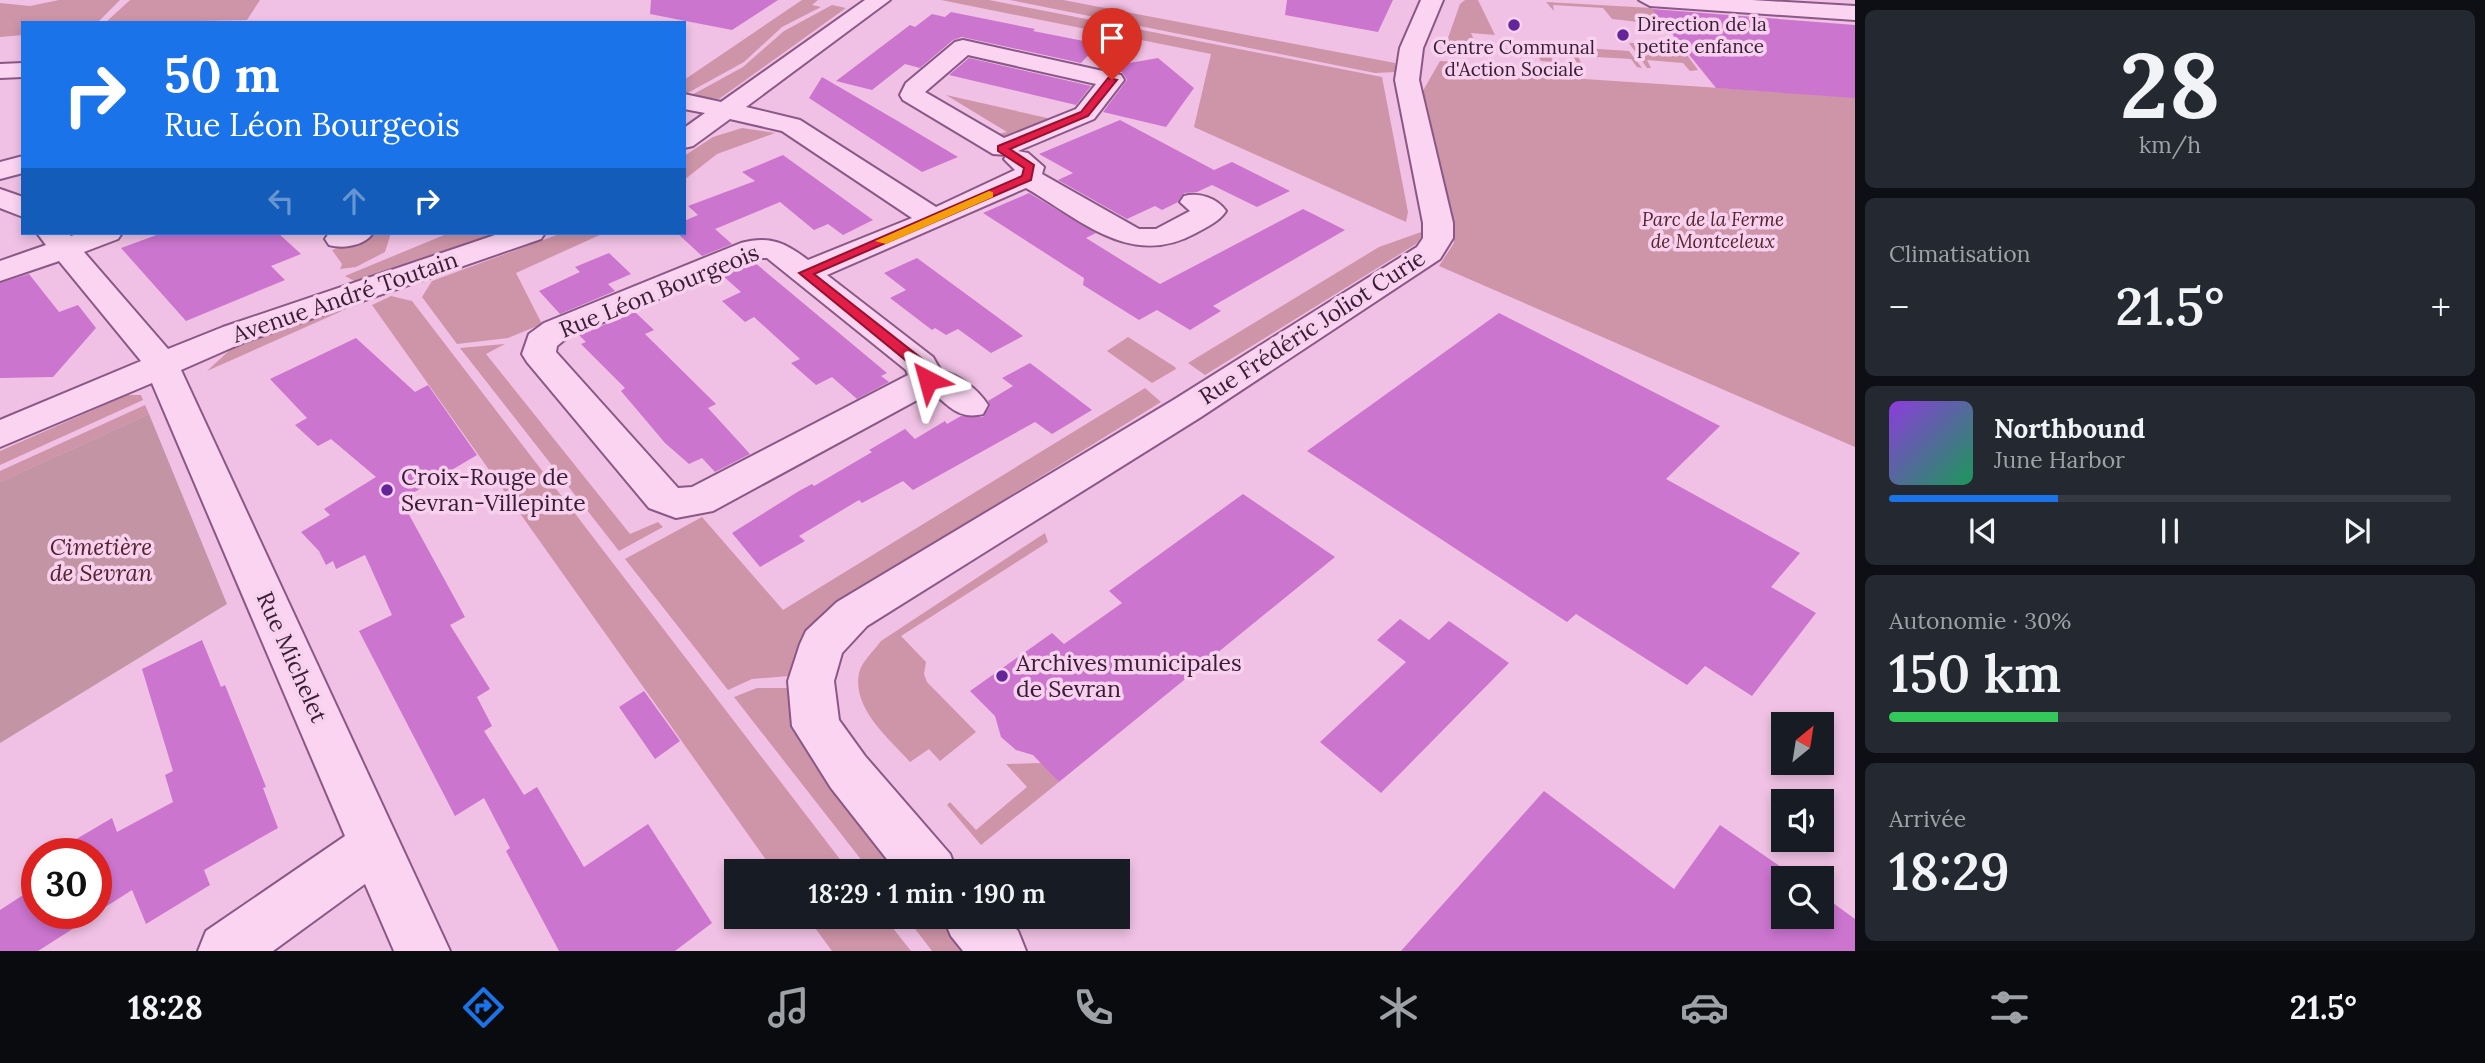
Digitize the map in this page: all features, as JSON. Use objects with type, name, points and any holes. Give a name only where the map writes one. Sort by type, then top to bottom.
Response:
[{"type":"street","points":[[686,139],[879,0]]},
{"type":"street","name":"Rue Frédéric Joliot Curie","points":[[921,859],[848,772],[816,726],[811,681],[822,644],[852,614],[1042,495],[1188,408],[1418,261],[1436,245],[1438,223],[1406,65],[1409,51],[1432,0]]},
{"type":"street","points":[[1650,0],[1855,13]]},
{"type":"street","points":[[805,273],[1027,177],[1030,167],[912,95],[915,88],[963,47],[1112,80],[1085,114],[1002,148]]},
{"type":"street","points":[[0,71],[21,70]]},
{"type":"street","points":[[0,80],[21,78]]},
{"type":"street","points":[[686,101],[735,104],[792,125],[934,219]]},
{"type":"street","points":[[0,171],[21,164]]},
{"type":"street","points":[[1027,177],[1131,237],[1143,240],[1164,238],[1212,211]]},
{"type":"street","points":[[0,198],[21,207]]},
{"type":"street","points":[[0,272],[58,241],[95,235]]},
{"type":"street","name":"Avenue André Toutain","points":[[0,434],[160,363],[302,309],[524,235]]},
{"type":"street","name":"Rue Michelet","points":[[58,241],[160,363],[422,951]]},
{"type":"street","name":"Rue Léon Bourgeois","points":[[752,248],[774,249],[805,273],[921,365],[928,380],[688,504],[663,498],[539,354],[541,342],[556,330],[752,248]]},
{"type":"street","points":[[928,380],[943,383],[970,405]]},
{"type":"street","points":[[226,951],[376,845]]},
{"type":"street","points":[[980,929],[998,951]]},
{"type":"green space","points":[[59,0],[120,0],[99,21],[21,21],[21,35],[0,37],[0,3],[30,6]]},
{"type":"green space","points":[[130,0],[260,0],[247,20],[107,21]]},
{"type":"green space","points":[[802,0],[818,0],[812,5],[821,7],[782,27],[744,62],[686,94],[686,79]]},
{"type":"green space","points":[[941,0],[989,0],[1382,77],[1408,212],[1406,222],[1194,127],[1211,54]]},
{"type":"green space","points":[[1010,0],[1063,0],[1395,63],[1396,72],[1375,73]]},
{"type":"green space","points":[[1465,0],[1478,0],[1495,35],[1471,33],[1477,47],[1543,51],[1548,52],[1554,62],[1541,61],[1536,53],[1454,48],[1456,55],[1442,55],[1460,4]]},
{"type":"green space","points":[[1546,2],[1652,8],[1664,24],[1655,27],[1648,23],[1612,19],[1603,8],[1553,5],[1554,11]]},
{"type":"green space","points":[[832,5],[846,8],[719,99],[690,96],[743,67],[784,31]]},
{"type":"green space","points":[[1629,43],[1679,44],[1698,70],[1690,71],[1683,63],[1647,60],[1651,68],[1647,68]]},
{"type":"green space","points":[[1568,47],[1629,51],[1642,68],[1637,67],[1631,59],[1578,56],[1581,63],[1577,63]]},
{"type":"green space","name":"Parc de la Ferme de Montceleux","points":[[1440,61],[1459,62],[1465,71],[1855,97],[1855,447],[1439,266],[1454,243],[1420,96]]},
{"type":"green space","points":[[946,95],[1056,120],[1015,137],[989,136],[1007,132]]},
{"type":"green space","points":[[742,128],[775,133],[717,154],[686,178],[686,155],[713,137]]},
{"type":"green space","points":[[1427,230],[1416,244],[1205,375],[1188,363],[1379,247]]},
{"type":"green space","points":[[374,235],[390,235],[385,252],[356,267],[340,269],[342,264],[332,250]]},
{"type":"green space","points":[[444,235],[501,235],[356,282],[345,276]]},
{"type":"green space","points":[[557,235],[600,235],[516,273],[542,324],[508,338],[457,344],[422,297],[432,281]]},
{"type":"green space","points":[[391,296],[412,301],[840,859],[765,859],[372,305]]},
{"type":"green space","points":[[338,310],[342,311],[207,371],[232,348]]},
{"type":"green space","points":[[1128,337],[1176,369],[1152,383],[1107,351]]},
{"type":"green space","points":[[505,344],[486,354],[630,534],[658,522],[663,527],[619,551],[460,348]]},
{"type":"green space","points":[[1145,388],[1161,402],[834,605],[804,638],[789,676],[752,679],[728,690],[625,559],[702,517],[783,610]]},
{"type":"green space","points":[[127,395],[141,395],[143,400],[0,465],[0,451]]},
{"type":"green space","points":[[145,405],[149,414],[0,482],[0,471]]},
{"type":"green space","name":"Cimetière de Sevran","points":[[149,414],[227,604],[0,743],[0,482]]},
{"type":"green space","points":[[1045,533],[1048,542],[901,636],[926,662],[924,674],[927,682],[976,732],[940,761],[929,749],[910,762],[874,722],[861,699],[858,686],[863,664],[881,641]]},
{"type":"green space","points":[[757,688],[788,688],[802,743],[895,859],[861,859],[734,697]]},
{"type":"green space","points":[[1042,763],[1059,782],[981,845],[947,805],[950,802],[976,830],[1027,787],[1006,764]]},
{"type":"green space","points":[[816,929],[894,929],[911,951],[832,951]]},
{"type":"green space","points":[[915,929],[952,929],[969,951],[932,951]]},
{"type":"building","points":[[651,0],[778,0],[732,30],[650,14]]},
{"type":"building","points":[[1287,0],[1393,0],[1378,32],[1285,15]]},
{"type":"building","points":[[1652,9],[1855,25],[1855,98],[1716,88]]},
{"type":"building","points":[[951,12],[1099,44],[1081,63],[962,37],[953,40],[920,68],[905,64],[872,90],[836,81],[910,25],[915,27],[932,14],[945,17]]},
{"type":"building","points":[[969,58],[1091,86],[1076,105],[949,75]]},
{"type":"building","points":[[1158,58],[1194,88],[1166,127],[1103,112],[1127,80],[1122,72],[1101,68]]},
{"type":"building","points":[[822,77],[958,157],[922,172],[809,98]]},
{"type":"building","points":[[1120,120],[1214,170],[1232,162],[1290,191],[1257,207],[1212,185],[1197,192],[1184,193],[1178,202],[1162,210],[1155,206],[1127,219],[1058,180],[1073,173],[1039,154]]},
{"type":"building","points":[[783,155],[873,220],[843,235],[828,224],[814,230],[780,202],[715,229],[732,244],[702,256],[679,235],[686,235],[686,220],[698,215],[688,206],[755,181],[742,172]]},
{"type":"building","points":[[1029,193],[1096,233],[1086,238],[1160,284],[1303,209],[1345,230],[1213,306],[1221,311],[1190,330],[1157,310],[1139,320],[1083,285],[1084,278],[983,213]]},
{"type":"building","points":[[157,235],[280,235],[301,254],[271,266],[285,280],[186,321],[121,248]]},
{"type":"building","points":[[609,253],[631,274],[608,284],[615,291],[560,314],[539,291],[580,272],[575,267]]},
{"type":"building","points":[[917,258],[1023,336],[991,353],[958,329],[946,335],[935,328],[932,330],[890,298],[906,290],[884,273]]},
{"type":"building","points":[[754,262],[887,373],[881,376],[889,382],[857,399],[832,377],[816,385],[791,363],[800,359],[754,317],[745,322],[722,301],[741,292],[722,275]]},
{"type":"building","points":[[29,274],[59,312],[78,305],[96,328],[53,377],[0,378],[0,283]]},
{"type":"building","points":[[635,312],[654,330],[645,334],[716,404],[708,408],[750,454],[715,472],[702,458],[689,464],[665,443],[621,391],[625,388],[581,344],[586,342],[579,335]]},
{"type":"building","points":[[1499,313],[1720,426],[1666,479],[1800,553],[1771,587],[1816,613],[1752,696],[1705,666],[1687,685],[1576,614],[1567,622],[1307,451]]},
{"type":"building","points":[[356,338],[415,392],[428,385],[477,455],[401,500],[465,617],[450,625],[490,689],[477,697],[492,726],[484,731],[524,795],[537,787],[584,867],[648,824],[712,923],[675,951],[559,951],[506,851],[510,848],[484,798],[455,816],[359,631],[392,615],[365,555],[336,569],[333,561],[326,565],[319,551],[301,532],[330,515],[324,509],[376,477],[331,439],[318,446],[295,425],[307,418],[270,379]]},
{"type":"building","points":[[1030,363],[1092,410],[1052,434],[1035,422],[913,490],[903,481],[862,503],[859,500],[799,536],[805,541],[760,567],[732,533],[799,491],[812,484],[814,486],[872,452],[869,450],[905,429],[915,439],[945,421],[947,424],[961,416],[983,417],[990,406],[988,401],[1013,386],[1002,378]]},
{"type":"building","points":[[1243,494],[1335,557],[1059,782],[1033,755],[1016,750],[1001,737],[995,716],[970,691],[1052,633],[1064,644],[1122,603],[1109,591]]},
{"type":"building","points":[[1400,619],[1429,640],[1449,621],[1509,663],[1381,793],[1320,742],[1406,662],[1377,640]]},
{"type":"building","points":[[202,640],[221,687],[225,685],[266,787],[263,788],[278,828],[204,870],[210,885],[146,924],[132,890],[112,903],[112,838],[78,838],[112,818],[117,832],[173,802],[165,775],[173,771],[142,669]]},
{"type":"building","points":[[644,691],[680,741],[655,759],[619,707]]},
{"type":"building","points":[[1544,791],[1674,889],[1720,825],[1780,866],[1771,866],[1771,929],[1834,929],[1834,904],[1855,919],[1855,951],[1401,951]]},
{"type":"building","points":[[21,896],[21,929],[72,929],[38,951],[0,951],[0,910]]},
{"type":"slow traffic","points":[[881,241],[989,195]]},
{"type":"place","name":"Centre Communal d'Action Sociale","points":[[1514,25]]},
{"type":"place","name":"Direction de la petite enfance","points":[[1623,35]]},
{"type":"place","name":"Croix-Rouge de Sevran-Villepinte","points":[[387,490]]},
{"type":"place","name":"Archives municipales de Sevran","points":[[1002,676]]},
{"type":"route","points":[[928,380],[921,365],[805,273],[1027,177],[1030,167],[1002,148],[1085,114],[1112,80]]}]
